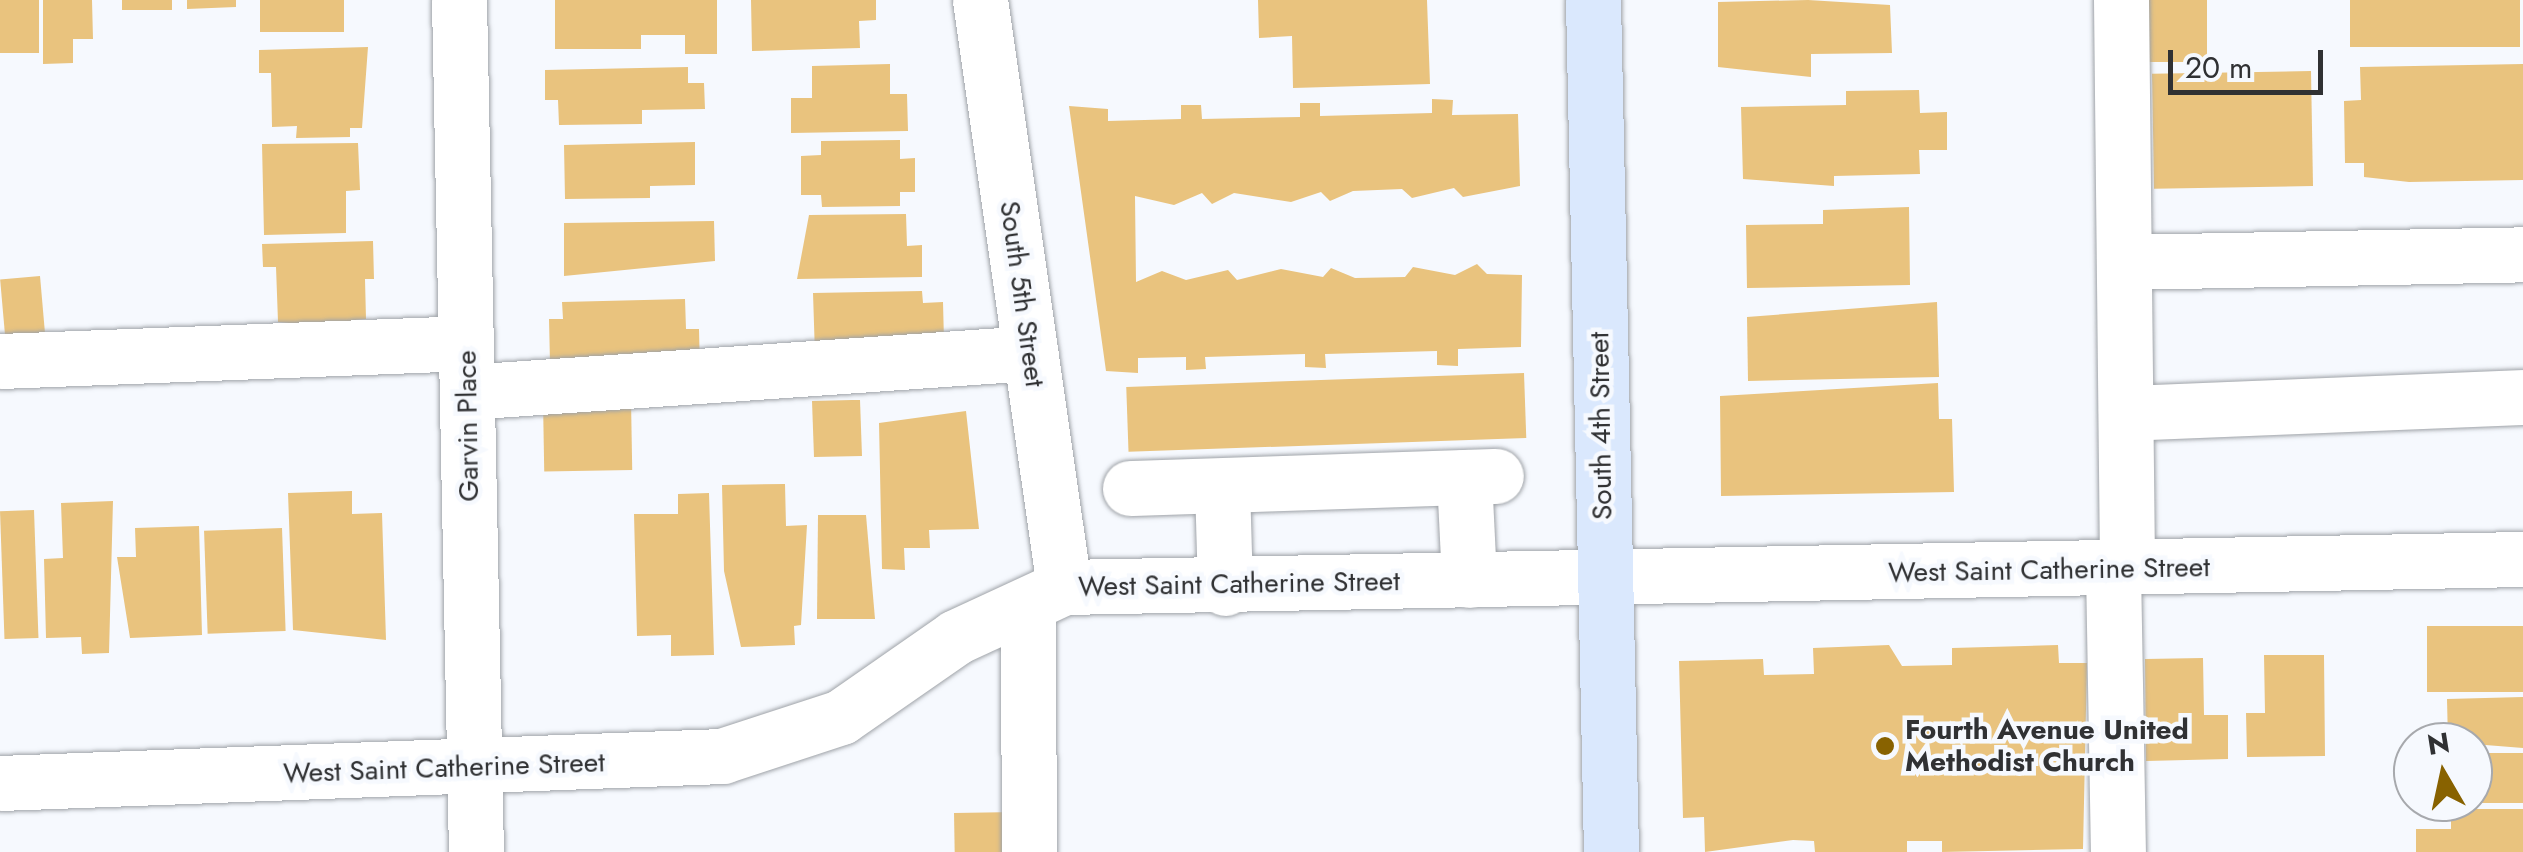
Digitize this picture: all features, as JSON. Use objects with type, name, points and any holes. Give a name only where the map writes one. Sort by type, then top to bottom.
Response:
[{"type":"main road","name":"South 4th Street","points":[[1593,0],[1612,852]]},
{"type":"street","name":"Garvin Place","points":[[459,0],[476,852]]},
{"type":"street","name":"South 5th Street","points":[[980,0],[1030,352],[1046,597],[1029,852]]},
{"type":"street","points":[[2118,852],[2120,569],[2126,413],[2121,0]]},
{"type":"street","points":[[2124,262],[2523,254]]},
{"type":"street","points":[[0,361],[467,368],[1030,352]]},
{"type":"street","points":[[2126,413],[2523,397]]},
{"type":"street","points":[[1130,488],[1480,476],[1469,580]]},
{"type":"street","points":[[1222,486],[1225,588]]},
{"type":"street","name":"West Saint Catherine Street","points":[[0,783],[475,766],[763,748],[841,717],[956,636],[1046,597],[1469,580],[2523,559]]},
{"type":"building","points":[[0,0],[39,0],[39,53],[0,53]]},
{"type":"building","points":[[43,0],[92,0],[93,39],[73,39],[73,63],[43,64]]},
{"type":"building","points":[[122,0],[172,0],[172,10],[122,10]]},
{"type":"building","points":[[187,0],[236,0],[236,7],[187,9]]},
{"type":"building","points":[[260,0],[344,0],[344,32],[260,32]]},
{"type":"building","points":[[555,0],[717,0],[717,54],[685,54],[685,35],[641,35],[641,49],[555,49]]},
{"type":"building","points":[[751,0],[876,0],[876,20],[859,21],[860,48],[752,51]]},
{"type":"building","points":[[1258,0],[1427,0],[1430,84],[1293,88],[1292,36],[1259,38]]},
{"type":"building","points":[[1808,0],[1890,5],[1892,53],[1811,54],[1811,77],[1718,67],[1718,2]]},
{"type":"building","points":[[2147,0],[2207,0],[2207,62],[2147,62]]},
{"type":"building","points":[[2350,0],[2520,0],[2520,47],[2350,47]]},
{"type":"building","points":[[368,47],[362,128],[350,128],[350,137],[296,138],[297,126],[272,127],[271,73],[259,73],[259,50]]},
{"type":"building","points":[[890,64],[890,94],[907,94],[908,131],[791,133],[791,98],[812,98],[812,66]]},
{"type":"building","points":[[2523,64],[2523,180],[2409,182],[2364,177],[2364,163],[2345,163],[2344,101],[2361,100],[2360,67]]},
{"type":"building","points":[[688,67],[688,83],[704,83],[705,109],[642,110],[642,124],[559,125],[558,100],[545,100],[545,70]]},
{"type":"building","points":[[2311,71],[2313,186],[2154,189],[2152,74]]},
{"type":"building","points":[[1919,90],[1920,113],[1947,112],[1947,150],[1919,150],[1920,174],[1834,176],[1834,186],[1743,179],[1741,107],[1846,105],[1846,91]]},
{"type":"building","points":[[1432,99],[1453,100],[1452,115],[1518,114],[1520,186],[1463,197],[1454,188],[1412,198],[1402,189],[1353,191],[1330,201],[1321,192],[1291,202],[1234,193],[1212,204],[1202,193],[1174,205],[1135,196],[1136,282],[1162,271],[1186,280],[1228,270],[1237,280],[1281,269],[1323,277],[1331,268],[1355,278],[1405,277],[1413,267],[1455,275],[1477,264],[1487,274],[1522,275],[1521,347],[1458,349],[1458,366],[1437,365],[1437,351],[1325,354],[1326,368],[1305,367],[1305,354],[1205,357],[1206,369],[1186,370],[1186,357],[1138,358],[1138,373],[1106,371],[1069,106],[1108,109],[1108,121],[1181,119],[1181,105],[1201,105],[1202,119],[1300,117],[1300,103],[1320,103],[1320,116],[1432,113]]},
{"type":"building","points":[[900,140],[900,159],[915,158],[915,192],[900,192],[900,206],[822,207],[821,195],[801,195],[801,156],[821,155],[821,141]]},
{"type":"building","points":[[695,142],[695,185],[650,186],[650,198],[565,199],[564,145]]},
{"type":"building","points":[[358,143],[360,190],[346,191],[346,233],[264,235],[262,144]]},
{"type":"building","points":[[1909,207],[1910,285],[1747,288],[1746,225],[1823,224],[1823,210]]},
{"type":"building","points":[[906,214],[907,246],[922,245],[922,277],[797,279],[809,215]]},
{"type":"building","points":[[714,221],[715,261],[564,276],[564,223]]},
{"type":"building","points":[[373,241],[374,279],[365,279],[366,319],[355,320],[355,329],[278,322],[276,267],[263,267],[262,244]]},
{"type":"building","points":[[40,276],[45,338],[6,341],[0,279]]},
{"type":"building","points":[[922,291],[923,303],[943,302],[944,341],[815,355],[813,293]]},
{"type":"building","points":[[685,299],[686,329],[699,329],[700,372],[550,363],[549,319],[563,319],[562,302]]},
{"type":"building","points":[[1937,302],[1939,377],[1748,381],[1747,317]]},
{"type":"building","points":[[1524,373],[1526,438],[1129,452],[1126,387]]},
{"type":"building","points":[[1938,383],[1939,419],[1952,419],[1954,492],[1721,496],[1720,396]]},
{"type":"building","points":[[631,400],[632,470],[544,472],[543,402]]},
{"type":"building","points":[[860,400],[862,456],[814,457],[812,401]]},
{"type":"building","points":[[966,411],[979,529],[929,530],[930,548],[904,548],[905,570],[882,569],[879,423]]},
{"type":"building","points":[[785,484],[786,526],[807,525],[801,625],[794,626],[795,645],[741,647],[724,571],[722,485]]},
{"type":"building","points":[[352,491],[352,514],[382,513],[386,640],[293,630],[288,493]]},
{"type":"building","points":[[709,493],[714,655],[671,656],[671,635],[637,636],[634,514],[678,514],[678,494]]},
{"type":"building","points":[[113,501],[109,653],[82,654],[81,637],[46,638],[44,559],[63,558],[61,503]]},
{"type":"building","points":[[34,510],[38,638],[4,639],[0,511]]},
{"type":"building","points":[[818,515],[866,515],[875,619],[817,619]]},
{"type":"building","points":[[199,526],[202,635],[130,638],[117,557],[136,557],[135,528]]},
{"type":"building","points":[[282,528],[286,631],[208,634],[204,531]]},
{"type":"building","points":[[2427,626],[2523,626],[2523,692],[2427,692]]},
{"type":"building","name":"Fourth Avenue United Methodist Church","points":[[1889,645],[1902,666],[1952,665],[1952,648],[2058,645],[2059,663],[2087,663],[2083,849],[1942,852],[1942,841],[1907,841],[1907,852],[1815,852],[1814,841],[1793,840],[1705,852],[1704,817],[1683,818],[1679,661],[1763,659],[1764,675],[1814,674],[1813,648]]},
{"type":"building","points":[[2264,655],[2324,655],[2325,756],[2247,757],[2246,713],[2265,713]]},
{"type":"building","points":[[2203,658],[2204,715],[2228,715],[2228,759],[2146,761],[2145,659]]},
{"type":"building","points":[[2523,697],[2523,748],[2493,746],[2493,722],[2448,722],[2447,699]]},
{"type":"building","points":[[2493,753],[2523,753],[2523,803],[2493,803]]},
{"type":"building","points":[[2493,809],[2523,809],[2523,852],[2416,852],[2416,829],[2451,829],[2451,822],[2493,822]]},
{"type":"building","points":[[1017,812],[1018,852],[955,852],[954,813]]},
{"type":"place","name":"Fourth Avenue United Methodist Church","points":[[1885,746]]}]
